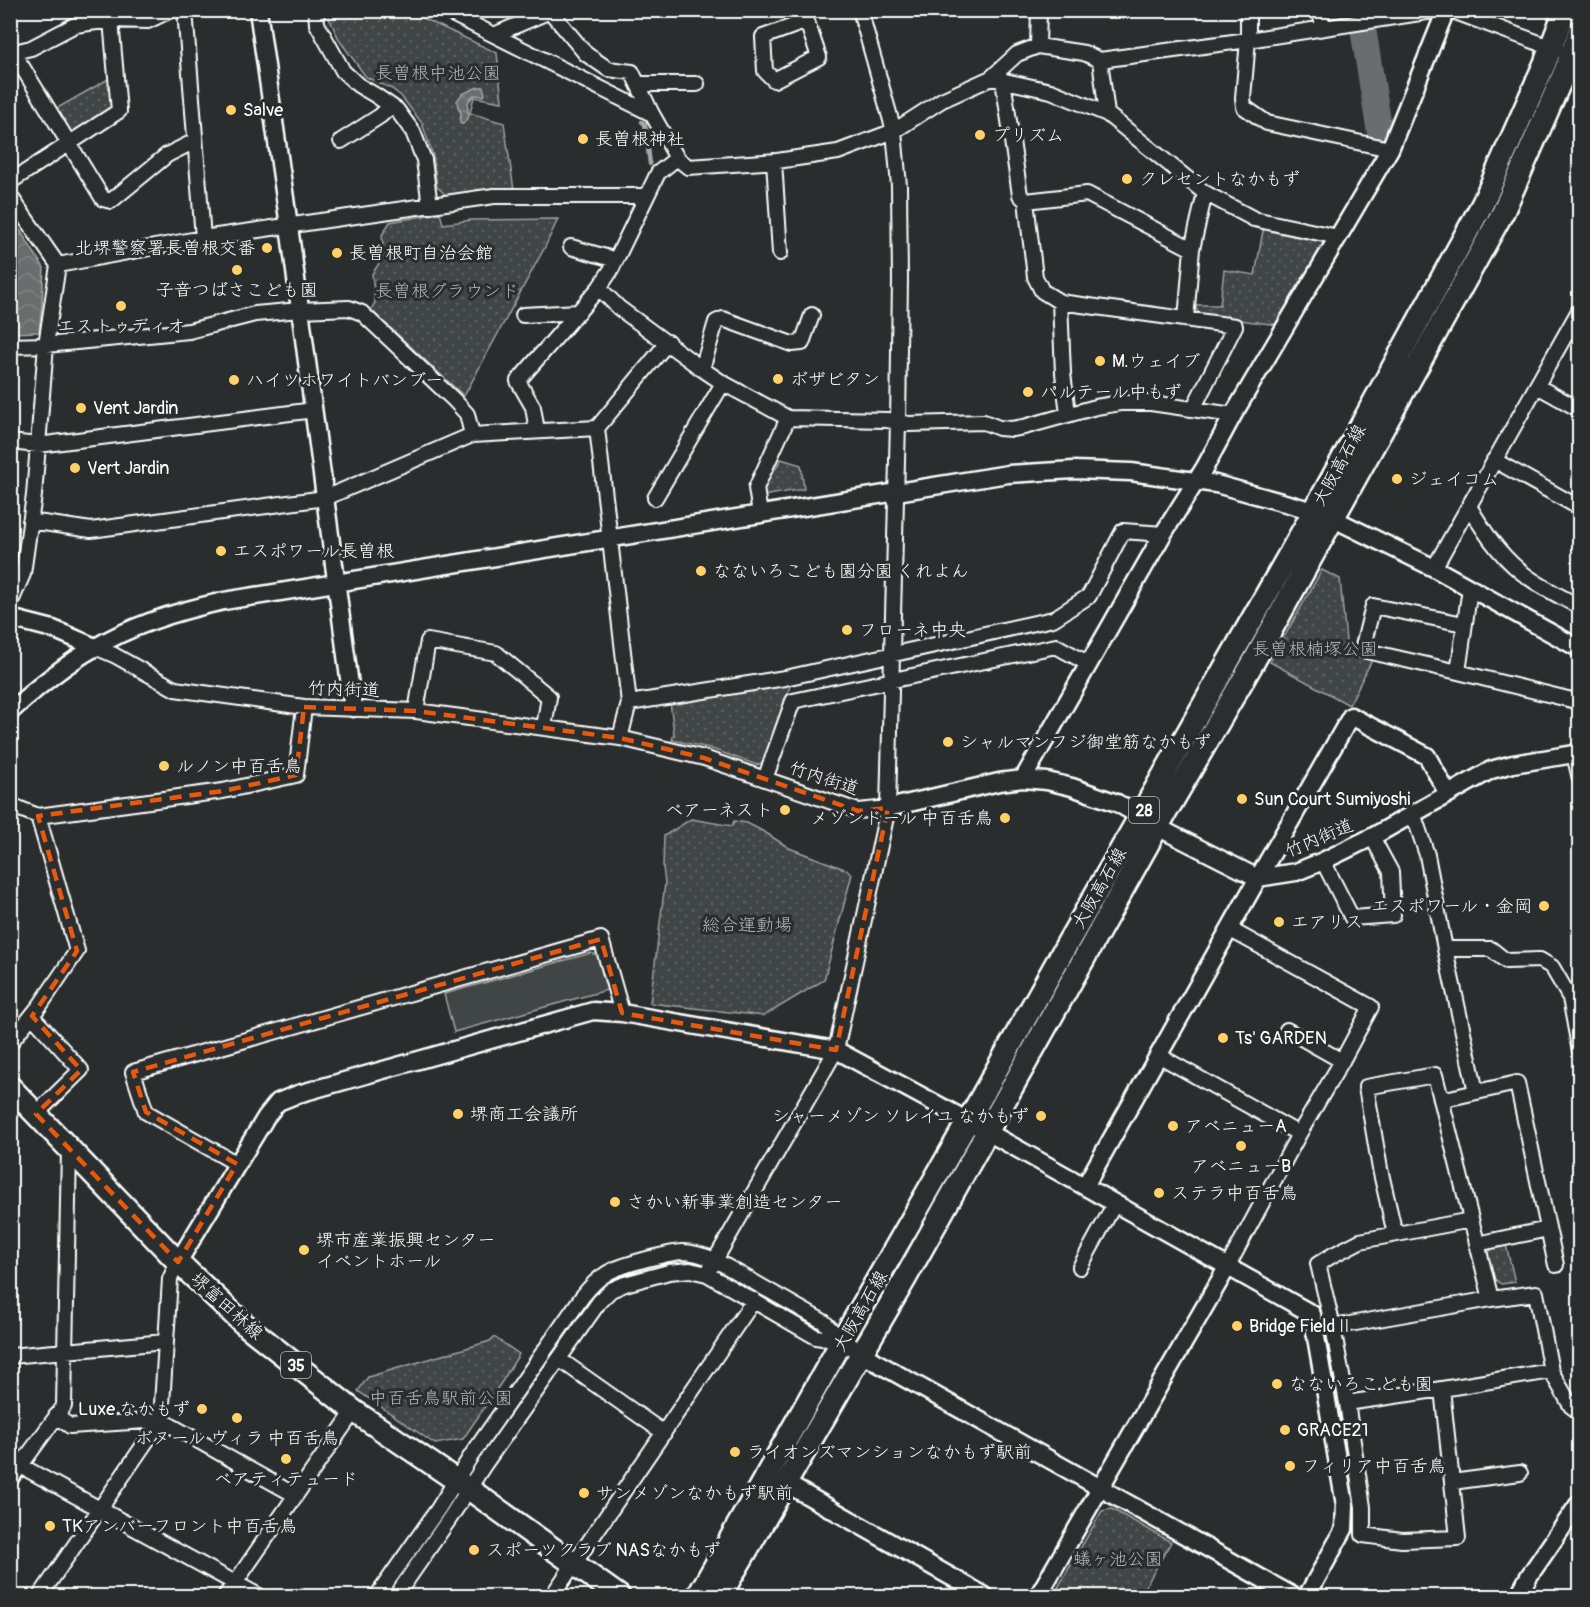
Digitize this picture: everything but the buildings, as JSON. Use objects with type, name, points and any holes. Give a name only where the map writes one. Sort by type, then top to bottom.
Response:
[{"type":"main road","name":"大阪高石線","points":[[698,1596],[1057,961],[1254,661],[1323,514],[1503,212],[1566,71],[1566,10]]},
{"type":"main road","name":"大阪高石線","points":[[1567,54],[1580,30]]},
{"type":"main road","name":"大阪高石線","points":[[720,1596],[905,1279],[987,1132],[1150,821]]},
{"type":"main road","name":"堺富田林線","points":[[10,1088],[178,1262],[243,1323],[354,1411],[619,1596]]},
{"type":"street","points":[[171,10],[148,21],[111,20],[75,25],[31,48],[12,52],[103,199],[111,201],[167,154],[195,141]]},
{"type":"street","points":[[185,10],[203,238]]},
{"type":"street","points":[[258,10],[353,708]]},
{"type":"street","points":[[316,10],[317,24],[343,71],[358,85],[397,110],[413,132],[424,160],[430,206]]},
{"type":"street","points":[[444,10],[652,114]]},
{"type":"street","points":[[707,1274],[836,1050],[888,808],[898,422],[899,186],[894,131],[860,10]]},
{"type":"street","points":[[1038,45],[1039,10]]},
{"type":"street","points":[[1248,10],[1244,107],[1267,123],[1390,149]]},
{"type":"street","points":[[1319,10],[1324,28]]},
{"type":"street","points":[[494,35],[550,11],[585,54],[608,69],[632,72],[677,158],[688,167],[774,161],[838,153],[894,131],[942,100],[997,79],[1017,54],[1038,45],[1084,53],[1100,60],[1324,28],[1352,19],[1439,10]]},
{"type":"street","points":[[1023,779],[1163,534],[1197,480],[1390,149],[1448,10],[1567,54]]},
{"type":"street","points":[[805,16],[819,57],[774,80],[765,71],[763,37],[805,16]]},
{"type":"street","points":[[10,182],[119,111],[111,20]]},
{"type":"street","points":[[1100,60],[1107,114]]},
{"type":"street","points":[[997,79],[1051,91],[1107,114],[1205,193],[1254,219],[1338,237]]},
{"type":"street","points":[[997,79],[1020,195],[1026,201],[1035,276],[1042,291],[1060,302],[1235,326],[1193,409]]},
{"type":"street","points":[[638,84],[697,84]]},
{"type":"street","points":[[341,141],[380,116],[391,106]]},
{"type":"street","points":[[537,431],[533,407],[518,381],[599,288],[616,260],[658,173],[677,158]]},
{"type":"street","points":[[774,161],[780,253]]},
{"type":"street","points":[[1186,319],[1192,249],[1205,193]]},
{"type":"street","points":[[1026,201],[1087,194],[1192,249]]},
{"type":"street","points":[[10,196],[58,265],[46,345],[30,521],[22,574],[10,604]]},
{"type":"street","points":[[58,265],[203,238],[494,196],[646,196]]},
{"type":"street","points":[[571,247],[616,260]]},
{"type":"street","points":[[599,288],[619,308],[702,369],[788,418],[887,420],[909,424],[984,423],[1012,429],[1096,406],[1120,403],[1151,403],[1233,416]]},
{"type":"street","points":[[1060,302],[1063,373],[1068,414]]},
{"type":"street","points":[[10,346],[46,345],[189,332],[255,314],[349,308],[362,314],[467,414],[472,435]]},
{"type":"street","points":[[1434,568],[1579,311]]},
{"type":"street","points":[[523,315],[579,312]]},
{"type":"street","points":[[702,369],[716,322],[723,319],[792,344],[802,343],[812,315]]},
{"type":"street","points":[[620,738],[629,703],[597,428],[668,342]]},
{"type":"street","points":[[656,498],[723,383]]},
{"type":"street","points":[[1537,386],[1580,410]]},
{"type":"street","points":[[10,442],[38,445],[314,410]]},
{"type":"street","points":[[760,514],[756,488],[788,418]]},
{"type":"street","points":[[30,521],[91,530],[325,498],[472,435],[597,428]]},
{"type":"street","points":[[1494,460],[1580,508]]},
{"type":"street","points":[[10,712],[34,690],[95,647],[161,618],[200,606],[896,491],[1041,471],[1131,472],[1197,480],[1323,514],[1434,568],[1580,649]]},
{"type":"street","points":[[1469,506],[1493,544],[1508,561],[1534,582],[1580,607]]},
{"type":"street","points":[[629,703],[784,678],[1053,619],[1089,596],[1123,531],[1163,534]]},
{"type":"street","points":[[1458,672],[1470,588]]},
{"type":"street","points":[[1464,624],[1372,606],[1362,650],[1580,702]]},
{"type":"street","points":[[10,618],[54,628],[95,647]]},
{"type":"street","points":[[416,711],[428,641],[496,653],[549,697],[544,727]]},
{"type":"street","points":[[765,779],[792,701],[1056,646],[1089,664]]},
{"type":"street","name":"竹内街道","points":[[95,647],[175,689],[304,707],[416,711],[620,738],[704,758],[858,811],[888,808],[999,782],[1023,779],[1047,781],[1117,803],[1258,878],[1296,872],[1323,861],[1372,837],[1491,770],[1576,753]]},
{"type":"street","points":[[10,806],[38,816],[223,790],[296,775],[304,707]]},
{"type":"street","points":[[1084,1186],[1351,716],[1427,756],[1448,794]]},
{"type":"street","points":[[1576,753],[1580,779]]},
{"type":"street","points":[[1413,813],[1427,855],[1476,1092]]},
{"type":"street","points":[[10,1043],[32,1016],[77,951],[38,816]]},
{"type":"street","points":[[1323,861],[1352,918],[1393,915],[1391,872],[1372,837]]},
{"type":"street","points":[[1038,1596],[1228,1266],[1371,1007],[1229,929]]},
{"type":"street","points":[[237,1164],[146,1112],[133,1072],[601,939],[622,1013]]},
{"type":"street","points":[[1445,949],[1491,949],[1506,961],[1540,960],[1552,967],[1576,1006],[1580,1052]]},
{"type":"street","points":[[46,1594],[161,1420],[170,1279],[237,1164],[278,1102],[298,1094],[593,1011],[622,1013],[836,1050],[968,1121],[1312,1314],[1345,1505],[1344,1530],[1307,1596]]},
{"type":"street","points":[[32,1016],[81,1070],[36,1114]]},
{"type":"street","points":[[1287,1030],[1342,1061]]},
{"type":"street","points":[[1158,1055],[1299,1134]]},
{"type":"street","points":[[1395,1234],[1380,1169],[1366,1087],[1435,1075],[1491,1299]]},
{"type":"street","points":[[1441,1100],[1516,1083],[1556,1265]]},
{"type":"street","points":[[10,1480],[64,1406],[69,1149]]},
{"type":"street","points":[[1080,1267],[1115,1203]]},
{"type":"street","points":[[1442,1389],[1458,1538],[1402,1540],[1363,1535],[1363,1507],[1347,1402],[1318,1264],[1360,1241],[1471,1220]]},
{"type":"street","points":[[1477,1244],[1548,1229]]},
{"type":"street","points":[[396,1596],[463,1485],[471,1456],[582,1297],[593,1284],[619,1267],[683,1252],[715,1260],[824,1322],[842,1341],[861,1353],[1293,1596]]},
{"type":"street","points":[[377,1596],[438,1509],[484,1465],[598,1302],[611,1290],[624,1284],[690,1269],[707,1274],[816,1337],[842,1341]]},
{"type":"street","points":[[1333,1327],[1536,1293],[1551,1371],[1571,1406],[1580,1413]]},
{"type":"street","points":[[552,1596],[754,1300]]},
{"type":"street","points":[[10,1356],[165,1342]]},
{"type":"street","points":[[559,1359],[664,1433]]},
{"type":"street","points":[[1347,1402],[1551,1371]]},
{"type":"street","points":[[225,1596],[354,1411]]},
{"type":"street","points":[[56,1416],[70,1426],[161,1420],[295,1495]]},
{"type":"street","points":[[21,1466],[259,1596]]},
{"type":"street","points":[[1452,1482],[1520,1473]]},
{"type":"street","points":[[787,1484],[985,1596]]},
{"type":"street","points":[[1518,1596],[1529,1576],[1580,1502]]},
{"type":"highlighted area","points":[[304,707],[416,711],[620,738],[704,758],[858,811],[888,808],[836,1050],[622,1013],[601,939],[133,1072],[146,1112],[237,1164],[178,1262],[36,1114],[81,1070],[32,1016],[77,951],[38,816],[223,791],[296,775]]},
{"type":"green space","name":"長曽根中池公園","points":[[327,11],[408,11],[497,53],[502,102],[474,97],[470,113],[504,123],[514,190],[488,189],[446,195],[437,187],[433,156],[422,123],[401,96],[392,89],[366,77],[340,41]]},
{"type":"green space","points":[[110,78],[112,108],[71,134],[69,133],[54,110]]},
{"type":"green space","name":"長曽根グラウンド","points":[[440,213],[443,224],[472,220],[558,219],[464,396],[371,310],[375,302],[372,274],[384,256],[382,235],[390,222]]},
{"type":"green space","points":[[1264,225],[1321,236],[1325,244],[1278,325],[1200,315],[1196,305],[1220,305],[1224,270],[1255,275]]},
{"type":"green space","points":[[781,459],[801,465],[804,489],[762,496],[763,484]]},
{"type":"green space","name":"長曽根楠塚公園","points":[[1322,570],[1340,579],[1347,651],[1374,656],[1349,705],[1270,662]]},
{"type":"green space","points":[[791,683],[764,762],[757,765],[709,748],[672,740],[674,734],[670,701]]},
{"type":"green space","name":"総合運動場","points":[[691,819],[732,826],[734,821],[747,823],[789,848],[852,874],[824,980],[764,1016],[650,1003],[665,883],[664,836]]},
{"type":"green space","points":[[591,953],[597,955],[607,990],[454,1032],[444,994]]},
{"type":"green space","points":[[1506,1245],[1515,1282],[1501,1284],[1493,1278],[1487,1254],[1492,1248]]},
{"type":"green space","name":"中百舌鳥駅前公園","points":[[494,1337],[519,1354],[463,1439],[435,1444],[358,1391],[368,1377],[490,1341]]},
{"type":"green space","name":"蟻ヶ池公園","points":[[1112,1509],[1171,1542],[1140,1596],[1066,1596],[1056,1591],[1102,1511]]},
{"type":"water","points":[[483,87],[485,94],[471,97],[468,105],[469,116],[461,124],[461,112],[457,101],[462,94]]},
{"type":"water","points":[[11,216],[44,268],[39,332],[11,333]]},
{"type":"waterway","points":[[1360,10],[1380,133]]},
{"type":"waterway","points":[[642,122],[645,124],[650,164]]},
{"type":"place","name":"Salve","points":[[231,110]]},
{"type":"place","name":"プリズム","points":[[980,135]]},
{"type":"place","name":"長曽根神社","points":[[583,139]]},
{"type":"place","name":"クレセントなかもず","points":[[1127,179]]},
{"type":"place","name":"北堺警察署長曽根交番","points":[[267,248]]},
{"type":"place","name":"長曽根町自治会館","points":[[337,253]]},
{"type":"place","name":"子音つばさこども園","points":[[237,270]]},
{"type":"place","name":"エストゥディオ","points":[[121,306]]},
{"type":"place","name":"M.ウェイブ","points":[[1100,361]]},
{"type":"place","name":"ボザビタン","points":[[778,379]]},
{"type":"place","name":"ハイツホワイトバンブー","points":[[234,380]]},
{"type":"place","name":"パルテール中もず","points":[[1028,392]]},
{"type":"place","name":"Vent Jardin","points":[[81,408]]},
{"type":"place","name":"Vert Jardin","points":[[75,468]]},
{"type":"place","name":"ジェイコム","points":[[1397,479]]},
{"type":"place","name":"エスポワール長曽根","points":[[221,551]]},
{"type":"place","name":"なないろこども園分園 くれよん","points":[[701,571]]},
{"type":"place","name":"フローネ中央","points":[[847,630]]},
{"type":"place","name":"シャルマンフジ御堂筋なかもず","points":[[948,742]]},
{"type":"place","name":"ルノン中百舌鳥","points":[[164,766]]},
{"type":"place","name":"Sun Court Sumiyoshi","points":[[1242,799]]},
{"type":"place","name":"ベアーネスト","points":[[785,810]]},
{"type":"place","name":"メゾンドール 中百舌鳥","points":[[1005,818]]},
{"type":"place","name":"エスポワール・金岡","points":[[1544,906]]},
{"type":"place","name":"エアリス","points":[[1279,922]]},
{"type":"place","name":"Ts' GARDEN","points":[[1223,1038]]},
{"type":"place","name":"堺商工会議所","points":[[458,1114]]},
{"type":"place","name":"シャーメゾン ソレイユ なかもず","points":[[1041,1116]]},
{"type":"place","name":"アベニューA","points":[[1173,1126]]},
{"type":"place","name":"アベニューB","points":[[1241,1146]]},
{"type":"place","name":"ステラ中百舌鳥","points":[[1159,1193]]},
{"type":"place","name":"さかい新事業創造センター","points":[[615,1202]]},
{"type":"place","name":"堺市産業振興センター イベントホール","points":[[304,1250]]},
{"type":"place","name":"Bridge FieldⅡ","points":[[1237,1326]]},
{"type":"place","name":"なないろこども園","points":[[1277,1384]]},
{"type":"place","name":"Luxe なかもず","points":[[202,1409]]},
{"type":"place","name":"ボヌール ヴィラ 中百舌鳥","points":[[237,1418]]},
{"type":"place","name":"GRACE21","points":[[1285,1430]]},
{"type":"place","name":"ライオンズマンションなかもず駅前","points":[[735,1452]]},
{"type":"place","name":"ベアティテュード","points":[[286,1459]]},
{"type":"place","name":"フィリア中百舌鳥","points":[[1290,1466]]},
{"type":"place","name":"サンメゾンなかもず駅前","points":[[584,1493]]},
{"type":"place","name":"TKアンバーフロント中百舌鳥","points":[[50,1526]]},
{"type":"place","name":"スポーツクラブ NASなかもず","points":[[474,1550]]}]
